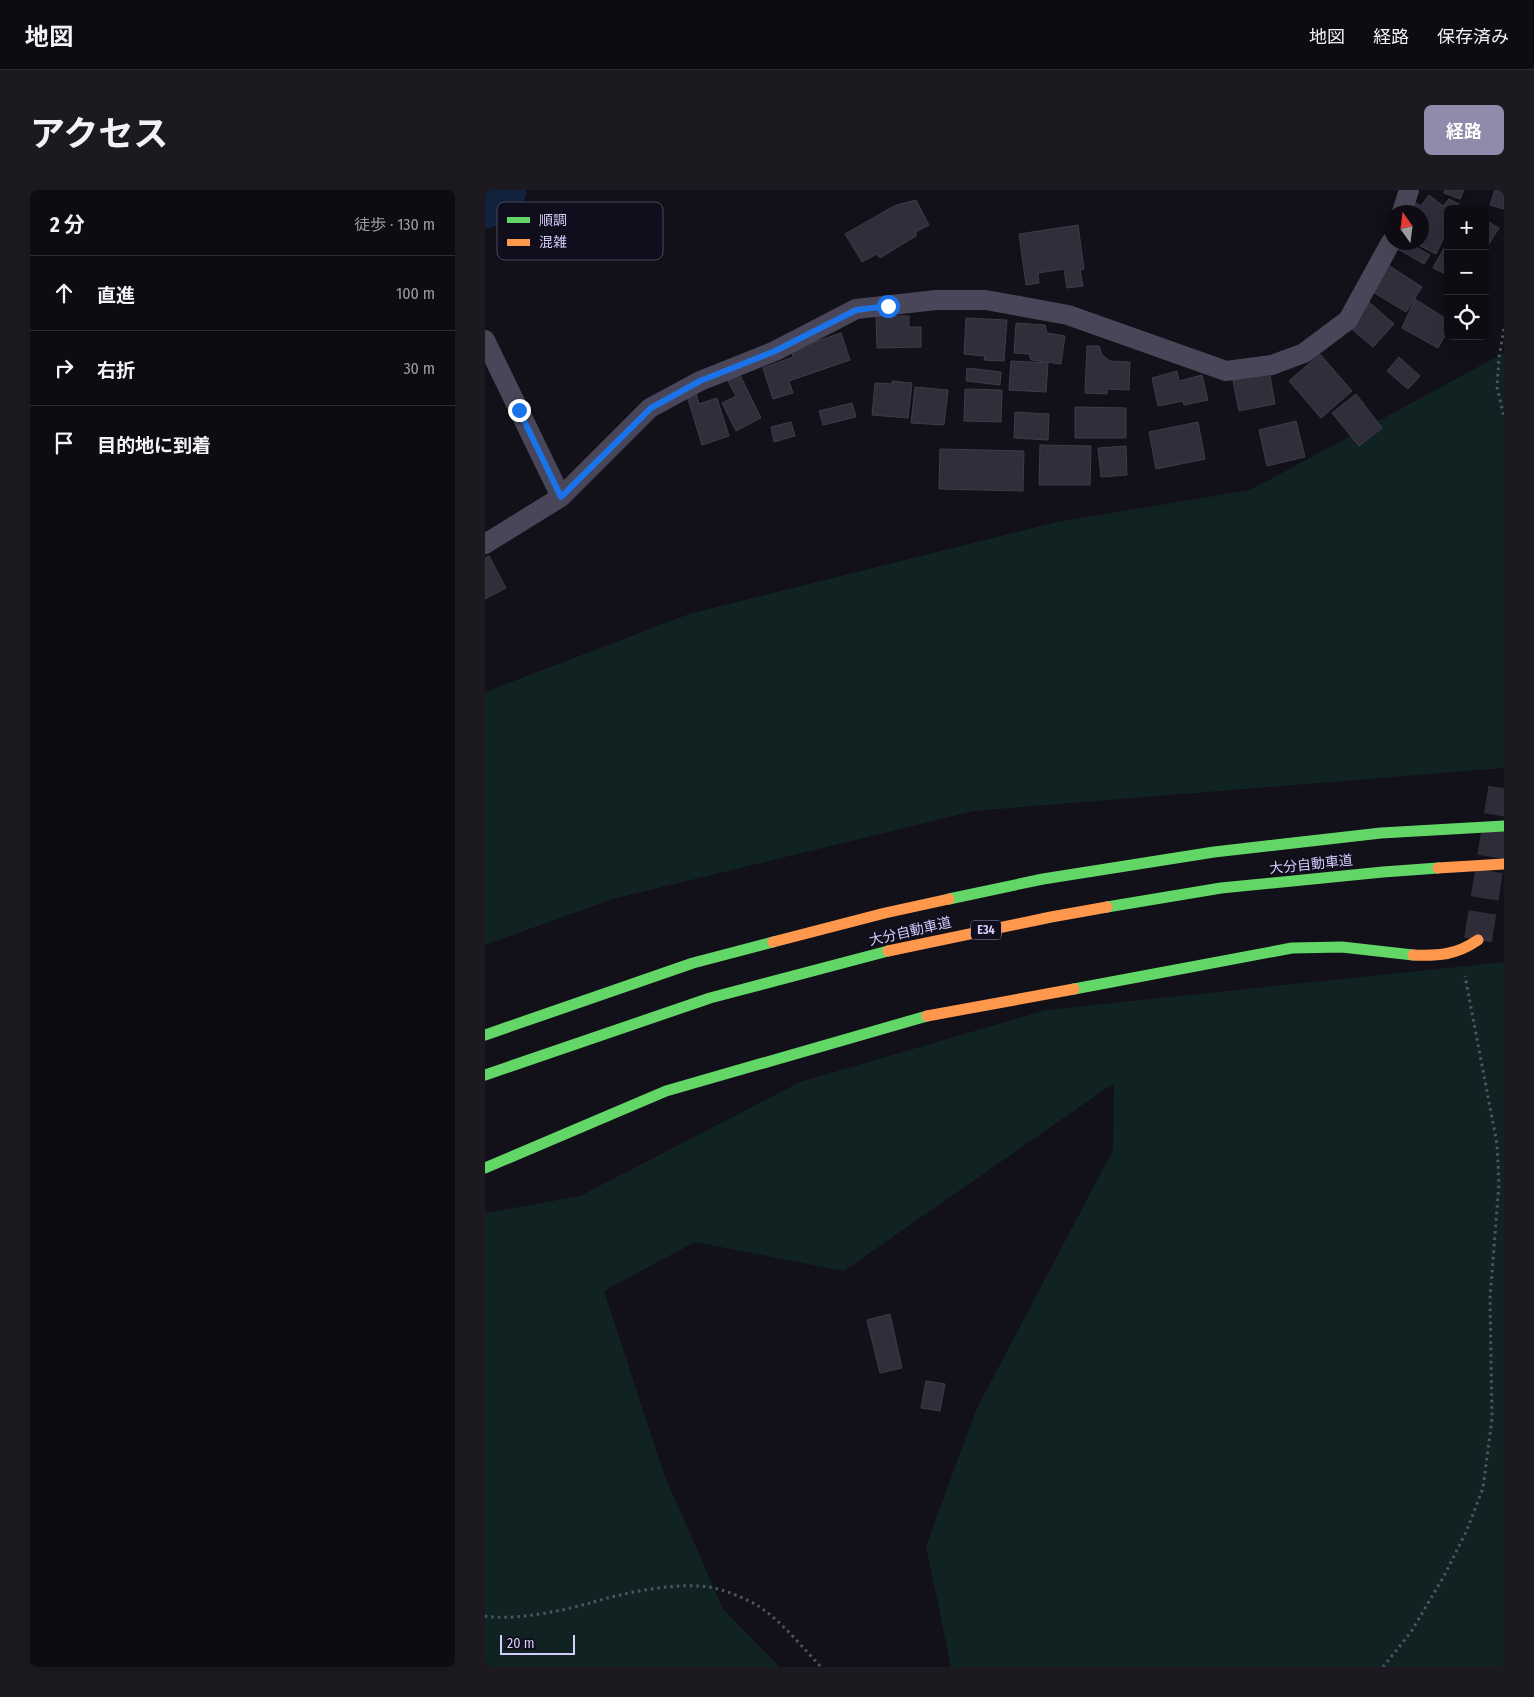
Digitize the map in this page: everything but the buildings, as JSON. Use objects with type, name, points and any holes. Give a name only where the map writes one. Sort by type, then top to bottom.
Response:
[{"type":"main road","name":"大分自動車道","points":[[485,1035],[693,963],[885,913],[1034,881],[1214,852],[1381,833],[1504,826]]},
{"type":"main road","name":"大分自動車道","points":[[485,1074],[710,998],[894,949],[1051,917],[1221,888],[1383,872],[1504,864]]},
{"type":"main road","points":[[485,1168],[666,1091],[928,1016],[1292,948],[1342,947],[1429,957],[1460,951],[1471,947],[1478,940]]},
{"type":"street","points":[[1404,205],[1409,190]]},
{"type":"street","points":[[485,544],[561,497],[651,408],[700,381],[775,351],[856,310],[936,300],[986,300],[1068,316],[1226,371],[1272,365],[1304,353],[1348,320],[1387,250]]},
{"type":"street","points":[[485,340],[561,497]]},
{"type":"path","points":[[1504,329],[1499,357],[1497,387],[1504,417]]},
{"type":"path","points":[[1383,1667],[1411,1632],[1444,1576],[1467,1530],[1483,1488],[1492,1419],[1491,1298],[1499,1184],[1497,1144],[1460,951]]},
{"type":"path","points":[[485,1616],[530,1616],[569,1609],[615,1595],[671,1587],[709,1587],[734,1594],[757,1605],[785,1628],[821,1667]]},
{"type":"shaded area","points":[[1504,353],[1504,768],[974,811],[613,899],[485,945],[485,692],[689,614],[1057,522],[1250,490]]},
{"type":"shaded area","points":[[1504,962],[1504,1667],[951,1667],[926,1546],[976,1410],[1113,1150],[1114,1083],[844,1271],[695,1242],[604,1291],[664,1474],[723,1609],[780,1667],[485,1667],[485,1213],[580,1196],[800,1082],[1046,1010]]},
{"type":"waterway","points":[[485,206],[504,190]]},
{"type":"tunnel","points":[[1478,940],[1504,777]]},
{"type":"traffic: fast","points":[[949,899],[1043,879],[1214,852],[1381,833],[1504,826]]},
{"type":"traffic: fast","points":[[1107,907],[1221,888],[1438,868]]},
{"type":"traffic: fast","points":[[485,1035],[693,963],[773,942]]},
{"type":"traffic: fast","points":[[1074,989],[1292,948],[1342,947],[1413,955]]},
{"type":"traffic: fast","points":[[485,1075],[710,998],[888,951]]},
{"type":"traffic: fast","points":[[485,1168],[666,1091],[927,1016]]},
{"type":"traffic: slow","points":[[1438,868],[1504,864]]},
{"type":"traffic: slow","points":[[773,942],[885,913],[949,899]]},
{"type":"traffic: slow","points":[[888,951],[1107,907]]},
{"type":"traffic: slow","points":[[1413,955],[1447,954],[1462,949],[1478,940]]},
{"type":"traffic: slow","points":[[927,1016],[1074,989]]},
{"type":"route","points":[[519,410],[561,497],[651,408],[700,381],[775,351],[856,310],[888,306]]}]
